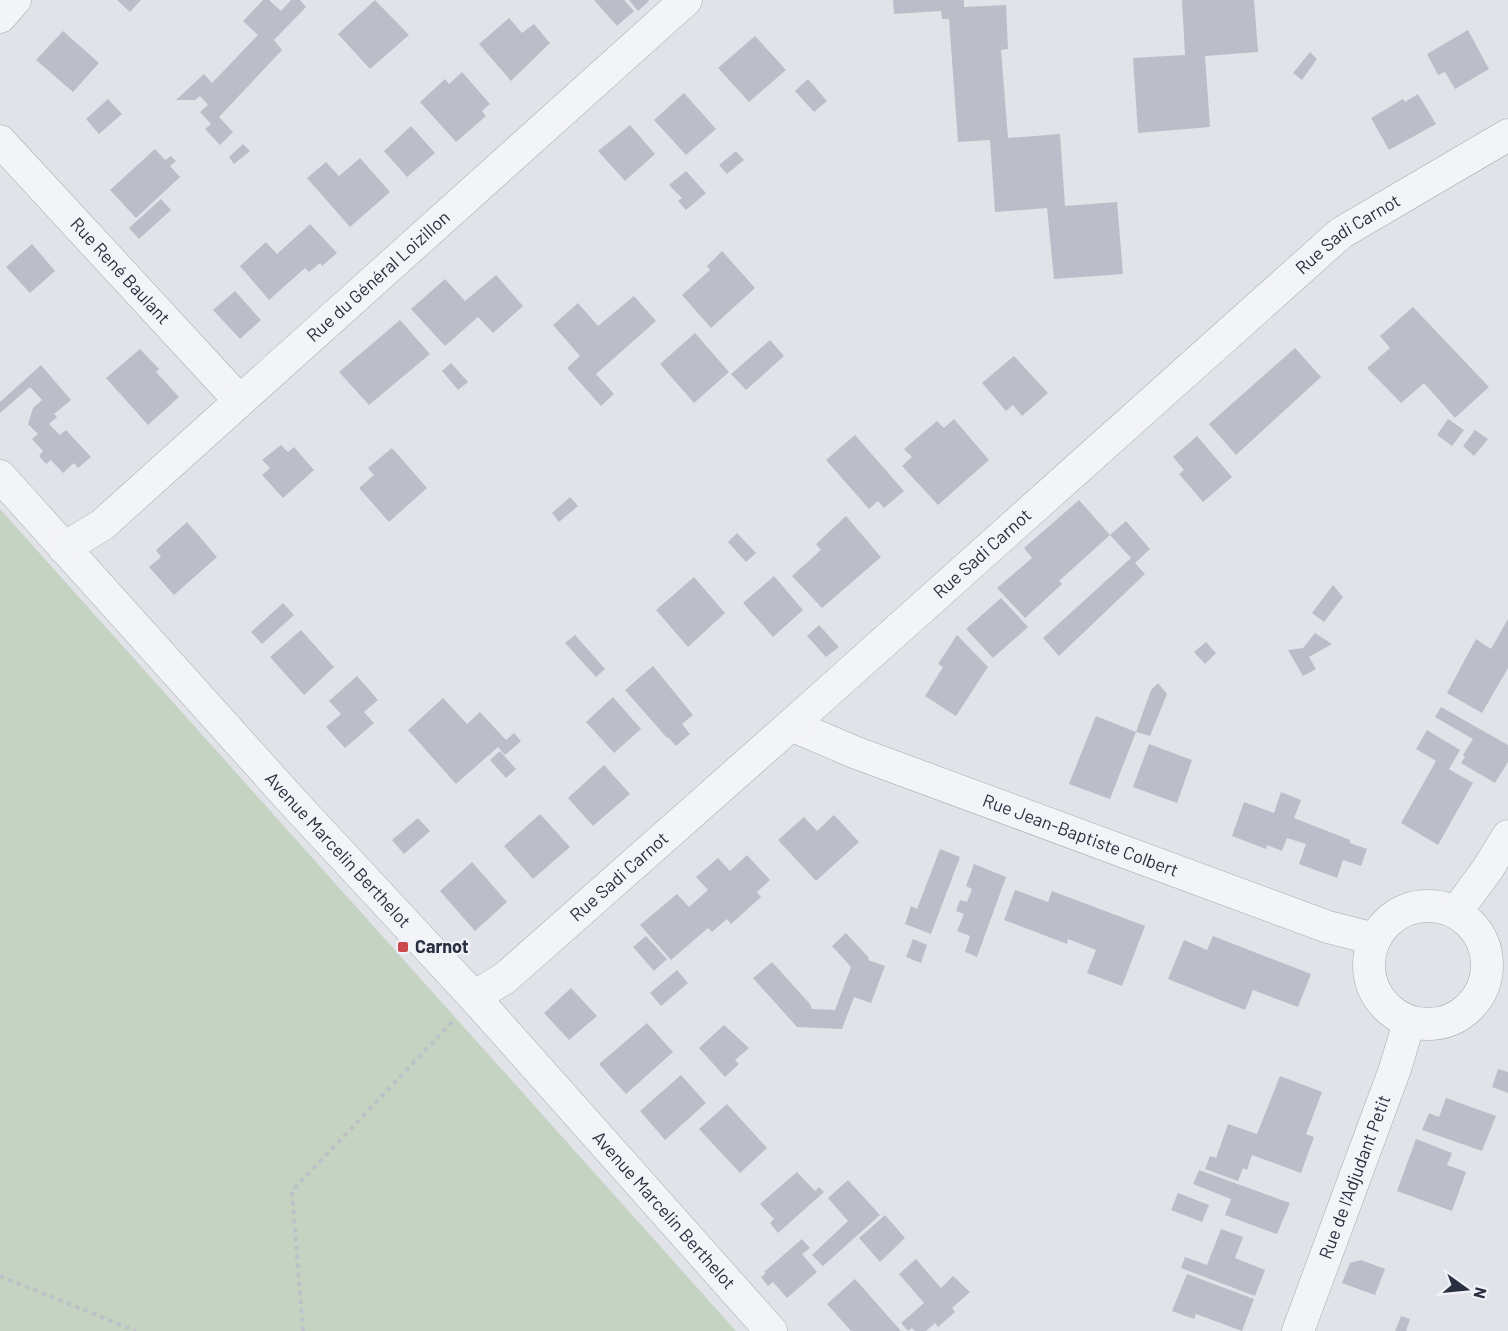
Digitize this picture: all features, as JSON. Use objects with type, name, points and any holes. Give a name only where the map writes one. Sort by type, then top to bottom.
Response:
[{"type":"street","points":[[0,17],[15,0]]},
{"type":"street","name":"Rue du Général Loizillon","points":[[64,548],[102,525],[686,0]]},
{"type":"street","name":"Rue Sadi Carnot","points":[[474,997],[505,978],[1341,233],[1508,135]]},
{"type":"street","name":"Rue René Baulant","points":[[0,141],[239,400]]},
{"type":"street","name":"Avenue Marcelin Berthelot","points":[[0,476],[292,801],[474,997],[771,1331]]},
{"type":"street","name":"Rue Jean-Baptiste Colbert","points":[[791,725],[854,752],[1328,927],[1374,939]]},
{"type":"street","points":[[1456,912],[1487,870],[1508,836]]},
{"type":"street","points":[[1419,906],[1437,906],[1456,912],[1470,922],[1481,936],[1487,953],[1488,970],[1496,991],[1474,1003],[1461,1016],[1445,1023],[1426,1025],[1409,1022],[1391,1013],[1377,997],[1370,979],[1369,958],[1374,939],[1385,924],[1400,912],[1419,906]]},
{"type":"street","name":"Rue de l'Adjudant Petit","points":[[1298,1331],[1395,1070],[1409,1022]]},
{"type":"path","points":[[303,1331],[292,1191],[474,997]]},
{"type":"path","points":[[0,1276],[136,1331]]},
{"type":"green space","points":[[0,509],[736,1331],[0,1331]]},
{"type":"building","points":[[117,0],[141,0],[130,12]]},
{"type":"building","points":[[263,0],[269,0],[281,11],[291,0],[300,0],[306,7],[274,40],[282,50],[219,117],[233,132],[220,145],[205,129],[211,124],[200,112],[208,105],[200,96],[195,100],[176,100],[204,74],[212,83],[258,35],[243,21]]},
{"type":"building","points":[[375,0],[409,35],[370,69],[338,34]]},
{"type":"building","points":[[594,0],[624,0],[634,11],[617,26]]},
{"type":"building","points":[[629,0],[648,0],[649,1],[638,11]]},
{"type":"building","points":[[893,0],[964,0],[964,7],[1006,5],[1008,49],[1001,50],[1008,138],[1060,134],[1065,206],[1117,202],[1123,274],[1054,279],[1047,208],[995,212],[990,140],[958,142],[949,19],[942,19],[941,11],[894,14]]},
{"type":"building","points":[[1182,0],[1254,0],[1258,52],[1205,56],[1210,127],[1138,133],[1133,58],[1185,55]]},
{"type":"building","points":[[509,18],[522,33],[534,24],[550,43],[511,81],[479,44]]},
{"type":"building","points":[[1468,30],[1489,69],[1455,89],[1445,72],[1438,75],[1427,54]]},
{"type":"building","points":[[63,31],[99,63],[73,92],[36,60]]},
{"type":"building","points":[[755,36],[786,70],[749,102],[718,68]]},
{"type":"building","points":[[1310,52],[1317,59],[1302,80],[1293,73]]},
{"type":"building","points":[[462,72],[490,104],[482,111],[486,116],[456,142],[420,102],[445,79],[449,84]]},
{"type":"building","points":[[808,79],[827,101],[814,112],[795,91]]},
{"type":"building","points":[[684,93],[716,129],[686,155],[654,120]]},
{"type":"building","points":[[1418,94],[1436,124],[1389,150],[1371,118],[1403,99],[1405,102]]},
{"type":"building","points":[[108,99],[122,114],[99,134],[86,119]]},
{"type":"building","points":[[630,125],[655,154],[625,181],[598,151]]},
{"type":"building","points":[[411,126],[435,153],[407,177],[384,151]]},
{"type":"building","points":[[243,144],[250,151],[234,164],[229,157]]},
{"type":"building","points":[[155,149],[165,160],[171,156],[176,161],[170,166],[180,177],[136,218],[110,190]]},
{"type":"building","points":[[736,151],[744,160],[727,174],[719,165]]},
{"type":"building","points":[[360,158],[390,192],[350,227],[307,178],[326,162],[339,176]]},
{"type":"building","points":[[686,171],[706,193],[686,210],[678,201],[682,198],[669,185]]},
{"type":"building","points":[[161,199],[171,210],[139,239],[129,228]]},
{"type":"building","points":[[310,224],[337,253],[322,266],[320,263],[309,272],[305,268],[269,300],[240,266],[266,242],[277,254]]},
{"type":"building","points":[[32,244],[55,271],[30,293],[6,267]]},
{"type":"building","points":[[722,251],[755,288],[711,328],[682,295],[710,270],[707,266]]},
{"type":"building","points":[[496,275],[523,306],[493,333],[478,317],[445,346],[411,309],[445,279],[465,301]]},
{"type":"building","points":[[235,291],[261,320],[240,339],[213,310]]},
{"type":"building","points":[[634,296],[656,321],[596,374],[614,394],[601,406],[567,368],[580,356],[553,325],[578,303],[598,326]]},
{"type":"building","points":[[1413,307],[1489,387],[1455,418],[1424,383],[1401,403],[1367,368],[1390,348],[1380,336]]},
{"type":"building","points":[[400,320],[430,354],[369,405],[339,372]]},
{"type":"building","points":[[695,333],[729,372],[694,403],[660,364]]},
{"type":"building","points":[[770,340],[784,356],[746,390],[731,374]]},
{"type":"building","points":[[1295,348],[1321,377],[1236,455],[1209,424]]},
{"type":"building","points":[[140,349],[159,369],[156,372],[179,397],[148,425],[106,378]]},
{"type":"building","points":[[1014,356],[1048,393],[1022,416],[1013,405],[1006,411],[982,383]]},
{"type":"building","points":[[451,363],[468,382],[458,390],[442,371]]},
{"type":"building","points":[[41,365],[71,400],[54,414],[57,417],[49,424],[60,435],[66,430],[91,457],[78,468],[74,463],[63,473],[51,460],[46,464],[39,456],[43,451],[32,439],[38,434],[28,424],[33,408],[42,400],[30,387],[0,413],[0,402]]},
{"type":"building","points":[[954,419],[989,460],[938,505],[902,466],[912,457],[904,449],[937,421],[944,428]]},
{"type":"building","points":[[1448,419],[1464,430],[1452,446],[1437,435]]},
{"type":"building","points":[[1475,430],[1488,439],[1474,456],[1463,446]]},
{"type":"building","points":[[855,435],[904,491],[884,508],[878,501],[869,509],[826,460]]},
{"type":"building","points":[[1197,436],[1232,477],[1203,502],[1179,474],[1184,470],[1173,457]]},
{"type":"building","points":[[281,445],[288,452],[294,447],[314,470],[283,498],[262,475],[270,468],[262,460]]},
{"type":"building","points":[[392,448],[427,488],[389,522],[359,488],[374,475],[368,468]]},
{"type":"building","points":[[570,497],[578,506],[559,522],[552,513]]},
{"type":"building","points":[[1079,500],[1110,535],[1059,581],[1062,584],[1025,618],[997,588],[1032,558],[1024,548]]},
{"type":"building","points":[[846,516],[881,557],[822,608],[792,576],[821,550],[816,544]]},
{"type":"building","points":[[1126,521],[1150,549],[1135,563],[1145,574],[1059,656],[1043,638],[1131,558],[1110,535]]},
{"type":"building","points":[[187,522],[217,557],[174,595],[149,567],[161,557],[156,550]]},
{"type":"building","points":[[737,533],[756,553],[746,562],[728,542]]},
{"type":"building","points":[[774,576],[803,610],[773,637],[743,603]]},
{"type":"building","points":[[694,577],[725,613],[688,647],[656,610]]},
{"type":"building","points":[[1333,585],[1343,597],[1324,622],[1312,613]]},
{"type":"building","points":[[1001,598],[1028,627],[993,658],[966,629]]},
{"type":"building","points":[[283,603],[294,615],[262,644],[251,632]]},
{"type":"building","points":[[1508,619],[1508,668],[1482,713],[1447,693],[1476,639],[1491,649]]},
{"type":"building","points":[[819,625],[839,647],[826,657],[807,636]]},
{"type":"building","points":[[301,630],[334,667],[304,695],[270,657]]},
{"type":"building","points":[[1315,633],[1332,644],[1309,657],[1316,669],[1303,676],[1288,650],[1303,648]]},
{"type":"building","points":[[575,635],[605,669],[596,677],[565,643]]},
{"type":"building","points":[[957,635],[988,667],[956,716],[925,696],[943,667],[938,664]]},
{"type":"building","points":[[1206,642],[1216,653],[1205,664],[1194,652]]},
{"type":"building","points":[[653,666],[693,715],[682,724],[690,734],[676,746],[625,690]]},
{"type":"building","points":[[357,676],[378,700],[364,712],[374,723],[345,748],[326,727],[341,714],[329,701]]},
{"type":"building","points":[[1158,683],[1167,694],[1150,736],[1136,732],[1151,690]]},
{"type":"building","points":[[613,697],[641,729],[614,753],[586,722]]},
{"type":"building","points":[[443,698],[467,724],[480,712],[506,740],[514,733],[521,741],[505,755],[498,747],[456,784],[408,730]]},
{"type":"building","points":[[1441,707],[1508,745],[1508,762],[1495,783],[1461,763],[1473,739],[1435,717]]},
{"type":"building","points":[[1096,716],[1136,732],[1110,799],[1069,784]]},
{"type":"building","points":[[1427,730],[1460,750],[1449,769],[1473,783],[1438,845],[1401,823],[1436,761],[1416,749]]},
{"type":"building","points":[[1149,744],[1192,760],[1177,803],[1133,787]]},
{"type":"building","points":[[500,751],[516,769],[506,778],[490,760]]},
{"type":"building","points":[[604,765],[630,794],[593,826],[568,798]]},
{"type":"building","points":[[1281,792],[1301,800],[1294,818],[1367,849],[1361,866],[1343,860],[1337,878],[1299,864],[1306,844],[1287,838],[1282,851],[1267,845],[1266,849],[1232,836],[1244,802],[1274,813]]},
{"type":"building","points":[[540,814],[570,847],[533,879],[504,846]]},
{"type":"building","points":[[834,815],[859,842],[816,881],[778,840],[804,817],[817,831]]},
{"type":"building","points":[[418,818],[430,831],[404,854],[392,840]]},
{"type":"building","points":[[940,849],[960,857],[931,934],[905,924],[911,906],[917,909]]},
{"type":"building","points":[[747,855],[770,880],[757,892],[761,897],[731,924],[727,919],[712,932],[708,928],[671,960],[640,925],[677,894],[689,907],[708,890],[696,877],[718,858],[730,871]]},
{"type":"building","points":[[472,862],[507,902],[475,931],[440,891]]},
{"type":"building","points":[[974,864],[1006,877],[977,957],[965,952],[970,936],[957,931],[964,914],[956,911],[960,900],[967,902],[972,889],[966,886]]},
{"type":"building","points":[[1015,890],[1048,902],[1052,891],[1145,926],[1122,986],[1087,973],[1096,950],[1068,939],[1067,944],[1004,920]]},
{"type":"building","points":[[846,933],[869,958],[868,960],[885,966],[871,1003],[854,997],[842,1029],[797,1027],[753,978],[772,962],[812,1009],[835,1010],[851,967],[832,946]]},
{"type":"building","points":[[646,936],[667,959],[654,971],[633,947]]},
{"type":"building","points":[[1213,936],[1311,974],[1298,1007],[1253,990],[1245,1010],[1168,979],[1184,940],[1207,950]]},
{"type":"building","points":[[913,939],[927,945],[921,963],[906,957]]},
{"type":"building","points":[[677,970],[688,983],[661,1006],[650,993]]},
{"type":"building","points":[[571,988],[597,1016],[569,1040],[544,1013]]},
{"type":"building","points":[[647,1023],[673,1052],[626,1094],[599,1064]]},
{"type":"building","points":[[724,1025],[749,1048],[735,1060],[739,1064],[725,1077],[699,1048]]},
{"type":"building","points":[[1498,1069],[1508,1072],[1508,1093],[1492,1087]]},
{"type":"building","points":[[681,1075],[706,1103],[665,1140],[640,1111]]},
{"type":"building","points":[[1280,1076],[1322,1092],[1306,1134],[1314,1137],[1301,1173],[1252,1155],[1247,1170],[1243,1168],[1238,1181],[1205,1169],[1210,1156],[1216,1158],[1228,1124],[1257,1134]]},
{"type":"building","points":[[1446,1098],[1496,1116],[1482,1151],[1422,1130],[1429,1113],[1439,1117]]},
{"type":"building","points":[[727,1104],[767,1148],[740,1173],[699,1129]]},
{"type":"building","points":[[1416,1139],[1452,1153],[1447,1165],[1466,1172],[1452,1211],[1397,1191]]},
{"type":"building","points":[[1199,1170],[1290,1203],[1277,1234],[1225,1215],[1231,1199],[1193,1184]]},
{"type":"building","points":[[797,1172],[815,1191],[819,1187],[824,1192],[778,1233],[770,1223],[774,1219],[760,1204]]},
{"type":"building","points":[[848,1180],[880,1215],[823,1266],[812,1255],[848,1221],[828,1198]]},
{"type":"building","points":[[1178,1193],[1209,1205],[1202,1222],[1171,1210]]},
{"type":"building","points":[[885,1215],[905,1238],[880,1262],[859,1238]]},
{"type":"building","points":[[1221,1229],[1243,1237],[1235,1258],[1265,1270],[1255,1296],[1181,1268],[1185,1257],[1207,1265]]},
{"type":"building","points":[[802,1239],[810,1248],[802,1254],[817,1272],[787,1298],[773,1282],[768,1286],[761,1277]]},
{"type":"building","points":[[916,1259],[941,1288],[953,1276],[970,1292],[952,1308],[955,1312],[938,1327],[935,1323],[926,1331],[915,1331],[912,1328],[908,1331],[901,1323],[924,1303],[899,1274]]},
{"type":"building","points":[[1361,1260],[1385,1269],[1375,1295],[1342,1283],[1350,1263]]},
{"type":"building","points":[[1187,1274],[1254,1299],[1242,1331],[1196,1314],[1194,1319],[1172,1311]]},
{"type":"building","points":[[855,1279],[901,1331],[851,1331],[827,1304]]},
{"type":"building","points":[[1401,1316],[1410,1319],[1406,1331],[1395,1331]]},
{"type":"place","name":"Carnot","points":[[403,947]]}]
